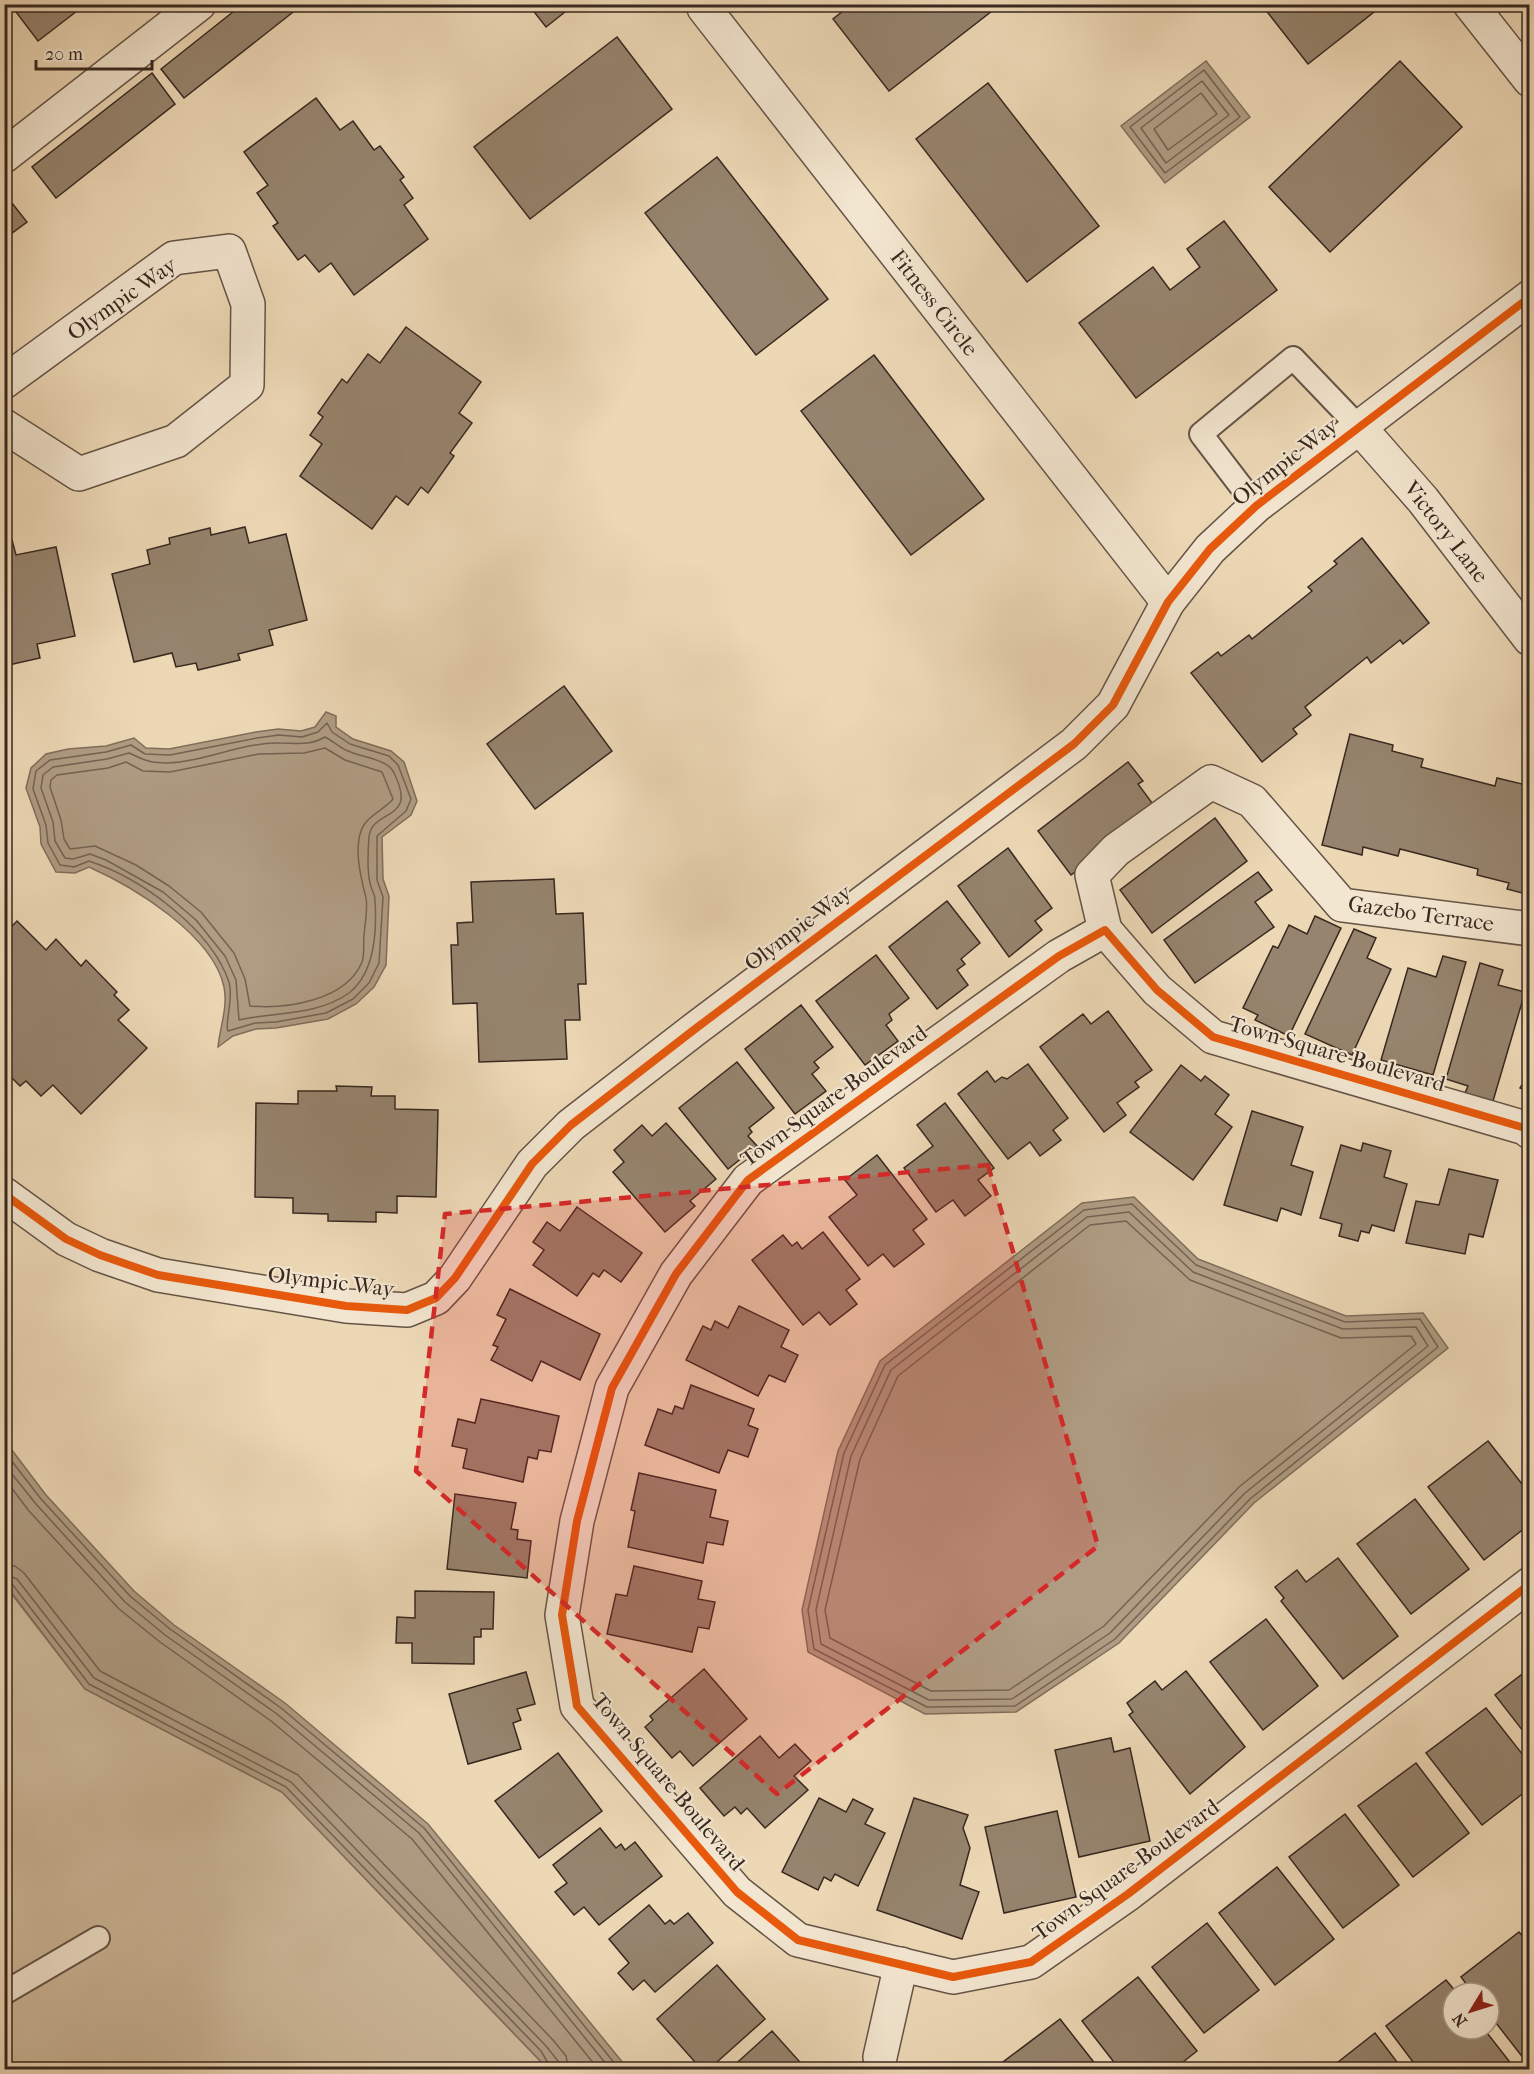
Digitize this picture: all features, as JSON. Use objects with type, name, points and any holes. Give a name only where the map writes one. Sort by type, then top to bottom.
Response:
[{"type":"street","points":[[7,150],[199,4]]},
{"type":"street","name":"Fitness Circle","points":[[708,4],[704,8],[1168,602]]},
{"type":"street","points":[[1470,4],[1530,80]]},
{"type":"street","name":"Olympic Way","points":[[4,382],[174,258],[229,251],[248,304],[247,385],[176,441],[79,474],[4,426]]},
{"type":"street","name":"Olympic Way","points":[[4,1194],[66,1239],[100,1255],[158,1275],[346,1306],[407,1310],[436,1298],[455,1278],[532,1164],[571,1125],[694,1029],[1074,744],[1113,705],[1168,602],[1210,549],[1256,506],[1530,297]]},
{"type":"street","name":"Victory Lane","points":[[1359,427],[1423,500],[1530,639]]},
{"type":"street","name":"Gazebo Terrace","points":[[1105,930],[1092,875],[1116,850],[1211,782],[1252,801],[1342,905],[1530,929]]},
{"type":"street","name":"Town Square Boulevard","points":[[1530,1132],[1525,1128],[1213,1037],[1157,990],[1105,930],[1059,956],[748,1180],[676,1274],[612,1388],[577,1521],[562,1615],[577,1706],[737,1892],[798,1940],[953,1977],[1031,1962],[1128,1894],[1530,1584]]},
{"type":"street","points":[[880,2057],[901,1964]]},
{"type":"lane","points":[[1256,506],[1201,434],[1293,358],[1359,427]]},
{"type":"lane","points":[[4,1993],[98,1938]]},
{"type":"highlighted area","points":[[988,1165],[1098,1546],[777,1794],[416,1471],[445,1214]]},
{"type":"shaded area","points":[[4,1584],[85,1689],[282,1792],[548,2069],[5,2069]]},
{"type":"water","points":[[1206,61],[1250,117],[1165,183],[1121,126]]},
{"type":"water","points":[[326,712],[336,716],[336,727],[353,739],[391,751],[404,762],[417,801],[411,815],[382,837],[383,879],[389,896],[386,965],[374,987],[356,1004],[328,1019],[256,1029],[233,1036],[218,1047],[225,994],[217,968],[205,949],[188,931],[149,900],[107,876],[89,867],[75,873],[56,872],[41,844],[40,827],[26,788],[31,768],[46,754],[68,749],[106,746],[134,738],[146,748],[169,749],[278,729],[301,731],[315,727]]},
{"type":"water","points":[[1134,1197],[1198,1259],[1346,1316],[1423,1313],[1448,1348],[1254,1503],[1119,1643],[1016,1712],[925,1714],[808,1652],[802,1610],[838,1451],[880,1361],[1082,1203]]},
{"type":"water","points":[[5,1441],[46,1495],[134,1591],[174,1625],[285,1703],[428,1824],[628,2069],[548,2069],[282,1792],[85,1689],[5,1584]]},
{"type":"building","points":[[10,4],[86,4],[38,41]]},
{"type":"building","points":[[243,4],[302,5],[184,98],[161,69]]},
{"type":"building","points":[[528,4],[575,4],[546,27]]},
{"type":"building","points":[[852,4],[1001,4],[889,91],[833,19]]},
{"type":"building","points":[[1261,4],[1376,4],[1379,8],[1308,64]]},
{"type":"building","points":[[617,37],[672,109],[530,219],[474,147]]},
{"type":"building","points":[[1400,61],[1462,127],[1330,252],[1269,187]]},
{"type":"building","points":[[152,73],[175,104],[56,198],[32,167]]},
{"type":"building","points":[[988,83],[1099,226],[1027,282],[916,139]]},
{"type":"building","points":[[316,98],[340,130],[353,121],[374,150],[380,146],[404,177],[400,180],[413,198],[404,205],[428,239],[354,295],[331,263],[319,272],[305,255],[298,260],[273,226],[278,223],[257,193],[268,185],[244,152]]},
{"type":"building","points":[[717,157],[828,299],[756,355],[645,213]]},
{"type":"building","points":[[4,193],[27,222],[4,239]]},
{"type":"building","points":[[1224,221],[1277,290],[1136,398],[1079,323],[1153,267],[1170,290],[1200,267],[1187,249]]},
{"type":"building","points":[[406,327],[481,382],[459,413],[472,423],[450,453],[454,456],[428,493],[421,487],[408,505],[396,496],[372,529],[300,476],[322,444],[310,435],[323,417],[318,413],[342,379],[347,383],[368,354],[380,363]]},
{"type":"building","points":[[874,355],[984,499],[911,555],[801,411]]},
{"type":"building","points":[[245,527],[249,543],[286,534],[307,620],[269,630],[273,645],[238,654],[240,660],[198,670],[196,663],[176,667],[172,653],[134,662],[112,574],[150,564],[147,550],[170,544],[169,538],[210,528],[211,535]]},
{"type":"building","points":[[1362,538],[1429,623],[1403,644],[1400,640],[1371,663],[1367,657],[1305,707],[1311,715],[1293,729],[1297,734],[1262,762],[1191,673],[1218,652],[1221,656],[1249,635],[1252,639],[1312,591],[1308,587],[1337,564],[1334,561]]},
{"type":"building","points":[[12,540],[16,555],[56,547],[75,636],[37,644],[40,658],[4,666],[4,542]]},
{"type":"building","points":[[564,686],[612,751],[535,809],[487,744]]},
{"type":"building","points":[[1350,734],[1393,745],[1392,751],[1423,759],[1421,767],[1495,786],[1497,778],[1530,786],[1530,895],[1507,889],[1509,883],[1477,875],[1478,869],[1400,849],[1398,856],[1363,847],[1362,855],[1322,845]]},
{"type":"building","points":[[1128,762],[1143,781],[1138,784],[1155,807],[1145,819],[1071,875],[1038,831]]},
{"type":"building","points":[[1215,818],[1247,861],[1152,933],[1120,890]]},
{"type":"building","points":[[1008,848],[1052,908],[1035,921],[1042,930],[1009,957],[958,886]]},
{"type":"building","points":[[1258,872],[1272,890],[1255,902],[1274,927],[1195,983],[1164,940]]},
{"type":"building","points":[[554,879],[556,914],[583,913],[586,984],[578,984],[580,1020],[565,1020],[567,1059],[479,1062],[477,1003],[453,1004],[451,945],[458,945],[457,923],[473,922],[471,882]]},
{"type":"building","points":[[947,901],[980,943],[961,959],[965,964],[957,970],[968,985],[937,1009],[889,947]]},
{"type":"building","points":[[1315,916],[1341,928],[1289,1036],[1255,1020],[1258,1015],[1243,1008],[1273,946],[1278,948],[1289,925],[1307,934]]},
{"type":"building","points":[[17,921],[46,950],[56,939],[81,966],[86,960],[117,992],[114,995],[129,1010],[118,1020],[147,1048],[81,1114],[53,1085],[41,1096],[26,1081],[20,1086],[4,1070],[4,934]]},
{"type":"building","points":[[1354,929],[1376,938],[1367,958],[1391,969],[1352,1055],[1305,1034]]},
{"type":"building","points":[[876,955],[909,998],[889,1014],[892,1020],[886,1025],[898,1041],[865,1065],[816,1001]]},
{"type":"building","points":[[1443,956],[1466,962],[1433,1075],[1381,1060],[1408,968],[1436,977]]},
{"type":"building","points":[[1480,963],[1503,970],[1498,985],[1525,992],[1493,1101],[1465,1093],[1468,1086],[1446,1079]]},
{"type":"building","points":[[801,1005],[833,1047],[814,1062],[819,1068],[812,1074],[826,1091],[795,1114],[745,1049]]},
{"type":"building","points":[[1108,1011],[1152,1070],[1135,1082],[1139,1087],[1117,1103],[1126,1115],[1104,1132],[1040,1047],[1083,1014],[1091,1024]]},
{"type":"building","points":[[737,1062],[774,1108],[749,1128],[752,1132],[748,1136],[757,1146],[728,1169],[679,1108]]},
{"type":"building","points":[[1028,1064],[1068,1118],[1053,1130],[1061,1140],[1040,1156],[1030,1142],[1008,1159],[958,1094],[987,1071],[995,1082],[1002,1077],[1007,1079]]},
{"type":"building","points":[[1181,1065],[1201,1081],[1205,1076],[1229,1095],[1215,1114],[1232,1127],[1193,1180],[1130,1132]]},
{"type":"building","points":[[1530,1072],[1530,1093],[1520,1088]]},
{"type":"building","points":[[336,1086],[372,1087],[371,1096],[395,1096],[395,1109],[438,1110],[436,1197],[397,1196],[397,1213],[376,1212],[376,1222],[328,1221],[328,1214],[293,1213],[293,1198],[255,1197],[256,1103],[298,1104],[298,1091],[337,1091]]},
{"type":"building","points":[[945,1103],[994,1168],[978,1180],[991,1196],[965,1216],[953,1200],[936,1212],[904,1168],[933,1146],[917,1125]]},
{"type":"building","points":[[1252,1111],[1303,1127],[1291,1165],[1313,1172],[1301,1215],[1281,1208],[1277,1221],[1224,1205]]},
{"type":"building","points":[[666,1123],[716,1179],[690,1201],[695,1206],[665,1232],[613,1172],[624,1162],[614,1150],[642,1125],[652,1136]]},
{"type":"building","points":[[1363,1143],[1391,1151],[1384,1177],[1407,1184],[1394,1231],[1372,1225],[1369,1233],[1361,1231],[1358,1241],[1339,1236],[1342,1224],[1320,1218],[1341,1145],[1361,1151]]},
{"type":"building","points":[[877,1155],[927,1219],[913,1230],[924,1244],[894,1267],[883,1254],[868,1266],[829,1217],[857,1195],[845,1180]]},
{"type":"building","points":[[1449,1169],[1498,1180],[1483,1237],[1469,1234],[1465,1254],[1406,1243],[1416,1201],[1439,1205]]},
{"type":"building","points":[[577,1207],[642,1253],[621,1282],[604,1270],[599,1277],[593,1273],[577,1296],[533,1265],[544,1250],[533,1242],[547,1222],[560,1231]]},
{"type":"building","points":[[823,1232],[860,1279],[846,1290],[857,1304],[830,1325],[819,1312],[803,1325],[752,1260],[783,1235],[792,1246],[797,1242],[802,1249]]},
{"type":"building","points":[[510,1289],[600,1334],[580,1380],[541,1361],[532,1381],[491,1360],[498,1347],[493,1345],[506,1319],[497,1315]]},
{"type":"building","points":[[739,1306],[789,1330],[781,1347],[798,1355],[785,1382],[769,1375],[758,1396],[686,1360],[703,1326],[711,1330],[715,1321],[728,1328]]},
{"type":"building","points":[[691,1385],[754,1409],[748,1425],[758,1429],[748,1457],[728,1450],[719,1473],[645,1445],[658,1409],[672,1414],[675,1406],[683,1409]]},
{"type":"building","points":[[481,1399],[559,1416],[551,1452],[539,1450],[537,1459],[528,1457],[523,1482],[463,1468],[467,1449],[452,1446],[458,1419],[475,1423]]},
{"type":"building","points":[[1488,1441],[1530,1494],[1530,1524],[1484,1560],[1428,1487]]},
{"type":"building","points":[[639,1473],[716,1490],[710,1517],[728,1521],[723,1545],[707,1542],[703,1563],[628,1547],[635,1511],[631,1510]]},
{"type":"building","points":[[455,1494],[516,1503],[511,1529],[518,1530],[517,1539],[531,1541],[527,1578],[447,1569]]},
{"type":"building","points":[[1415,1499],[1469,1569],[1411,1614],[1357,1544]]},
{"type":"building","points":[[1338,1558],[1398,1636],[1343,1679],[1281,1601],[1284,1598],[1275,1587],[1297,1570],[1306,1582]]},
{"type":"building","points":[[634,1566],[702,1581],[698,1599],[715,1602],[709,1629],[698,1627],[692,1652],[607,1634],[616,1594],[627,1596]]},
{"type":"building","points":[[415,1591],[494,1592],[493,1629],[481,1629],[481,1637],[474,1637],[474,1664],[412,1663],[412,1643],[396,1643],[397,1617],[415,1618]]},
{"type":"building","points":[[1266,1619],[1318,1686],[1263,1730],[1210,1662]]},
{"type":"building","points":[[1530,1668],[1530,1740],[1495,1695]]},
{"type":"building","points":[[704,1669],[747,1719],[693,1766],[680,1751],[672,1758],[645,1727],[653,1720],[650,1716]]},
{"type":"building","points":[[1186,1671],[1245,1747],[1190,1794],[1129,1715],[1133,1712],[1127,1703],[1155,1681],[1162,1690]]},
{"type":"building","points":[[526,1672],[535,1704],[517,1709],[521,1720],[513,1723],[521,1749],[468,1764],[449,1694]]},
{"type":"building","points":[[1486,1708],[1530,1764],[1530,1788],[1482,1825],[1426,1753]]},
{"type":"building","points":[[760,1736],[779,1758],[795,1744],[811,1761],[794,1776],[808,1790],[765,1828],[747,1808],[741,1814],[735,1807],[724,1816],[700,1788]]},
{"type":"building","points":[[1111,1738],[1114,1752],[1130,1748],[1150,1841],[1079,1857],[1055,1750]]},
{"type":"building","points":[[558,1753],[602,1811],[539,1858],[495,1801]]},
{"type":"building","points":[[1416,1763],[1469,1833],[1413,1877],[1358,1806]]},
{"type":"building","points":[[819,1798],[846,1812],[853,1799],[873,1809],[865,1824],[885,1833],[858,1886],[835,1874],[831,1881],[824,1877],[818,1890],[782,1872]]},
{"type":"building","points":[[914,1798],[968,1815],[963,1828],[970,1848],[960,1885],[979,1892],[962,1939],[877,1910]]},
{"type":"building","points":[[1057,1811],[1076,1897],[1004,1913],[985,1827]]},
{"type":"building","points":[[1345,1814],[1399,1885],[1343,1928],[1289,1857]]},
{"type":"building","points":[[600,1828],[616,1848],[621,1844],[625,1850],[635,1842],[662,1876],[599,1925],[584,1907],[574,1915],[555,1892],[567,1883],[553,1865]]},
{"type":"building","points":[[1277,1867],[1334,1939],[1275,1985],[1219,1913]]},
{"type":"building","points":[[649,1905],[665,1924],[670,1920],[674,1924],[688,1913],[713,1943],[655,1992],[644,1980],[633,1990],[618,1973],[629,1963],[609,1939]]},
{"type":"building","points":[[1207,1923],[1259,1990],[1204,2033],[1152,1967]]},
{"type":"building","points":[[1519,1932],[1530,1944],[1528,2064],[1501,2029],[1501,1981],[1464,1981],[1461,1977]]},
{"type":"building","points":[[717,1965],[765,2019],[708,2070],[702,2070],[657,2019]]},
{"type":"building","points":[[1138,1977],[1197,2051],[1173,2070],[1120,2070],[1082,2021]]},
{"type":"building","points":[[1441,1984],[1441,2041],[1493,2041],[1516,2070],[1419,2070],[1386,2026]]},
{"type":"building","points":[[1060,2019],[1100,2070],[1009,2070],[1003,2062]]},
{"type":"building","points":[[772,2031],[807,2070],[729,2070]]},
{"type":"building","points":[[1375,2033],[1403,2070],[1328,2070]]},
{"type":"cycle path","points":[[4,1194],[66,1239],[100,1255],[158,1275],[346,1306],[407,1310],[436,1298],[455,1278],[532,1164],[571,1125],[1074,744],[1113,705],[1168,602],[1210,549],[1256,506],[1530,297]]},
{"type":"cycle path","points":[[1530,1132],[1525,1128],[1213,1037],[1157,990],[1105,930],[1059,956],[748,1180],[676,1274],[612,1388],[577,1521],[562,1615],[577,1706],[737,1892],[798,1940],[953,1977],[1031,1962],[1128,1894],[1530,1584]]}]
